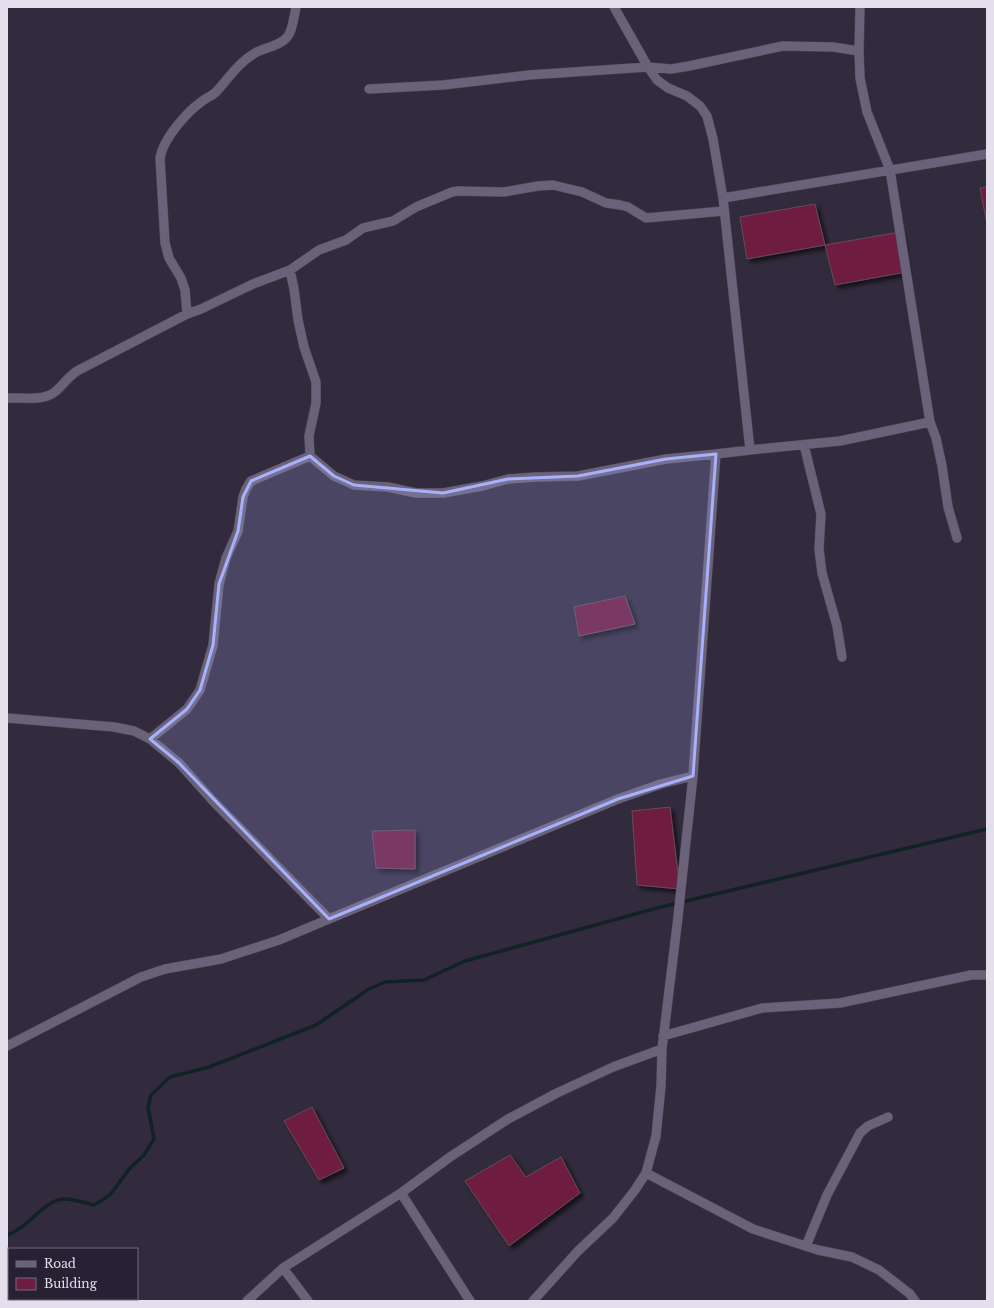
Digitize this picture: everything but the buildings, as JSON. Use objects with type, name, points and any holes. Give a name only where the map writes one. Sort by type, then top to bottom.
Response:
[{"type":"street","points":[[187,314],[185,290],[181,278],[169,258],[165,243],[160,158],[161,150],[167,138],[189,112],[215,93],[230,74],[242,63],[256,52],[284,40],[288,36],[296,7]]},
{"type":"street","points":[[614,7],[657,80],[668,88],[687,96],[700,106],[707,116],[713,139],[723,198],[750,450]]},
{"type":"street","points":[[860,7],[860,78],[867,112],[890,170],[930,422],[936,438],[948,507],[957,538]]},
{"type":"street","points":[[369,89],[443,85],[529,75],[648,67],[671,69],[783,46],[833,47],[859,51]]},
{"type":"street","points":[[723,198],[987,154]]},
{"type":"street","points":[[7,398],[47,397],[56,391],[69,376],[77,371],[187,314],[201,309],[253,284],[290,270],[319,250],[346,240],[363,228],[393,221],[431,200],[458,191],[504,192],[553,185],[582,192],[606,203],[628,207],[646,218],[724,212]]},
{"type":"street","points":[[290,270],[304,347],[316,382],[316,403],[309,436],[310,456],[334,476],[354,485],[388,487],[416,493],[443,493],[508,480],[535,477],[578,476],[666,459],[840,441],[930,422]]},
{"type":"street","points":[[804,444],[820,514],[818,549],[822,573],[837,626],[842,657]]},
{"type":"street","points":[[533,1301],[578,1251],[613,1218],[635,1190],[646,1173],[656,1136],[661,1086],[663,1036],[693,776],[716,454]]},
{"type":"street","points":[[150,739],[187,709],[200,690],[213,645],[219,584],[226,558],[238,531],[243,497],[246,489],[251,481],[310,456]]},
{"type":"street","points":[[7,718],[114,727],[134,731],[150,739],[179,763],[329,919]]},
{"type":"street","points":[[7,1046],[141,977],[165,969],[221,959],[279,940],[618,799],[661,784],[693,776]]},
{"type":"street","points":[[663,1036],[762,1008],[840,1003],[971,975],[987,975]]},
{"type":"street","points":[[247,1301],[283,1268],[400,1193],[450,1156],[508,1119],[557,1093],[613,1067],[662,1049]]},
{"type":"street","points":[[806,1246],[827,1195],[860,1133],[868,1126],[888,1117]]},
{"type":"street","points":[[646,1173],[753,1229],[806,1246],[852,1257],[879,1270],[910,1294],[915,1301]]},
{"type":"street","points":[[400,1193],[470,1301]]},
{"type":"street","points":[[283,1268],[308,1301]]},
{"type":"highlighted area","points":[[716,454],[693,776],[618,799],[329,919],[179,763],[150,739],[187,709],[200,690],[213,645],[219,584],[238,531],[243,497],[251,481],[310,456],[334,476],[354,485],[443,493],[508,479],[578,476],[666,459]]},
{"type":"waterway","points":[[7,1235],[15,1232],[41,1210],[55,1201],[70,1199],[94,1205],[110,1195],[130,1168],[144,1155],[154,1139],[148,1107],[151,1095],[170,1077],[209,1067],[316,1025],[369,989],[385,982],[424,980],[465,961],[657,908],[987,829]]}]
